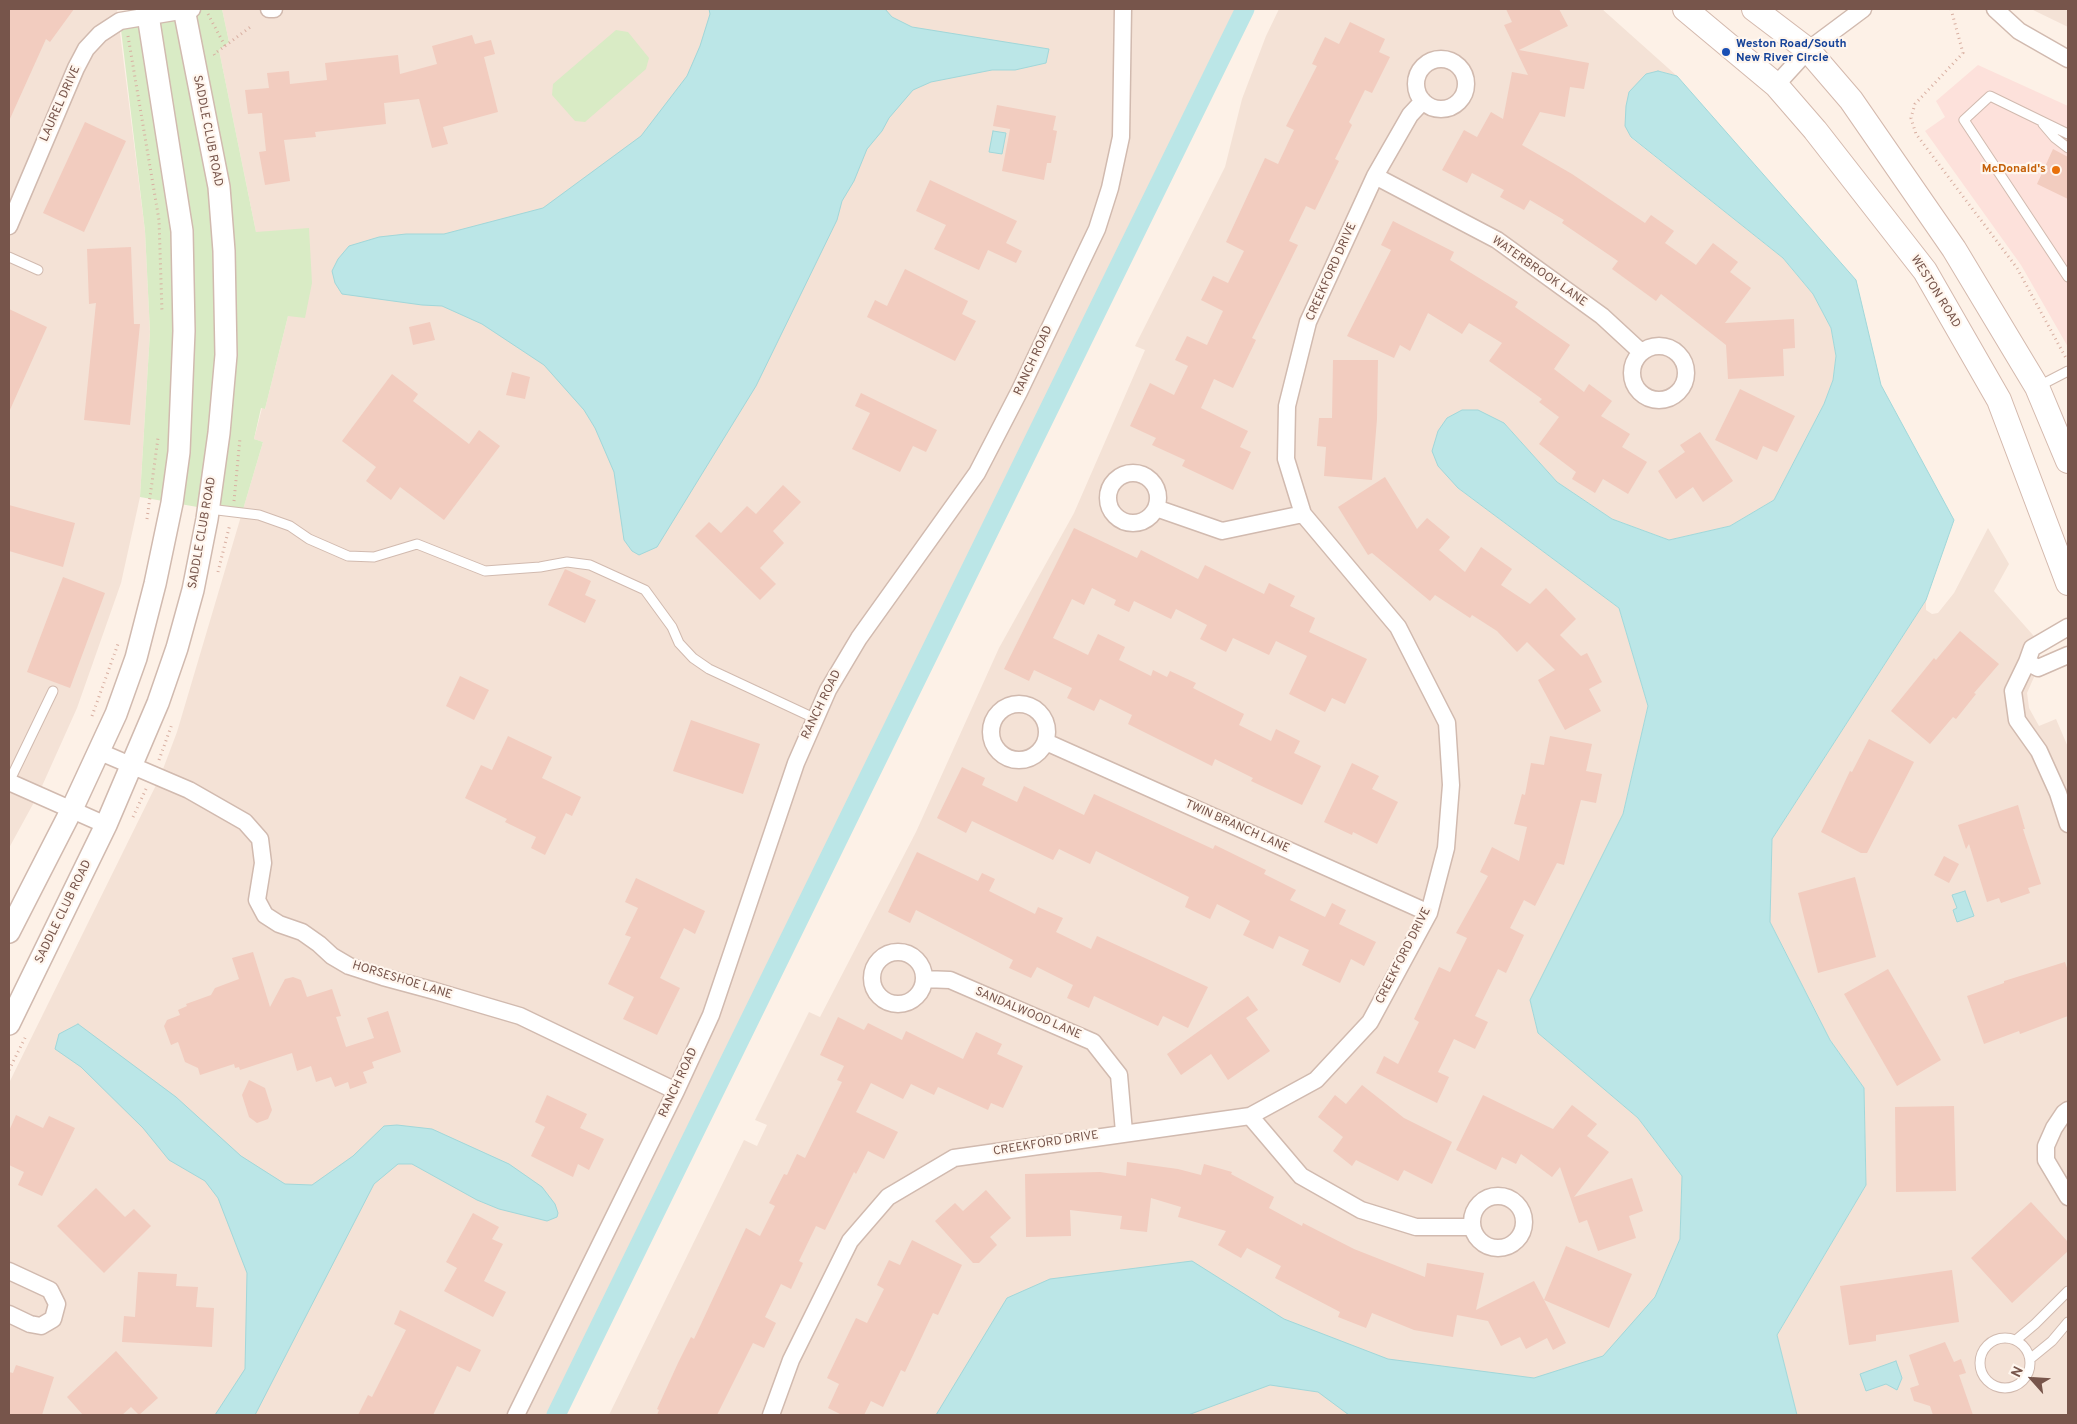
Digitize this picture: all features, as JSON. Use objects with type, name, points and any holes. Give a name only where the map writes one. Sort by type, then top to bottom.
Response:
[{"type":"main road","name":"WESTON ROAD","points":[[1685,9],[1776,85],[1815,130],[1925,271],[1999,400],[2068,583]]},
{"type":"main road","points":[[1754,9],[1808,50],[1851,100],[1954,249],[2037,387],[2068,461]]},
{"type":"street","name":"LAUREL DRIVE","points":[[9,226],[76,68],[86,49],[100,34],[120,21],[147,13],[187,9]]},
{"type":"street","name":"SADDLE CLUB ROAD","points":[[9,1024],[106,826],[133,766],[158,703],[177,648],[193,590],[209,509],[219,433],[226,355],[224,251],[219,187],[187,9]]},
{"type":"street","points":[[269,9],[274,9]]},
{"type":"street","name":"RANCH ROAD","points":[[516,1415],[676,1091],[711,1015],[796,762],[814,718],[840,667],[859,638],[982,465],[1015,401],[1097,229],[1110,188],[1121,137],[1122,9]]},
{"type":"street","points":[[1776,85],[1808,50],[1863,9]]},
{"type":"street","points":[[1995,9],[2019,31],[2068,59]]},
{"type":"street","points":[[9,932],[72,810],[116,714],[136,658],[155,584],[172,503],[179,452],[184,331],[182,230],[147,13]]},
{"type":"street","name":"CREEKFORD DRIVE","points":[[771,1415],[791,1360],[850,1241],[888,1197],[954,1158],[1124,1132],[1250,1116],[1316,1080],[1370,1022],[1429,913],[1446,848],[1451,785],[1447,723],[1398,626],[1303,514],[1286,459],[1287,406],[1308,322],[1375,176],[1410,115],[1423,101]]},
{"type":"street","name":"WATERBROOK LANE","points":[[1375,176],[1497,240],[1602,316],[1641,352]]},
{"type":"street","points":[[1156,508],[1222,531],[1303,514]]},
{"type":"street","points":[[2068,627],[2032,648],[2013,691],[2017,720],[2039,751],[2058,793],[2068,824]]},
{"type":"street","points":[[2027,662],[2038,668],[2068,655]]},
{"type":"street","name":"TWIN BRANCH LANE","points":[[1046,742],[1429,913]]},
{"type":"street","name":"HORSESHOE LANE","points":[[100,752],[190,790],[245,822],[260,839],[263,863],[257,900],[265,915],[279,924],[302,932],[332,956],[349,966],[383,978],[435,990],[520,1016],[676,1091]]},
{"type":"street","points":[[9,782],[106,826]]},
{"type":"street","name":"SANDALWOOD LANE","points":[[924,979],[950,980],[1093,1042],[1119,1075],[1124,1132]]},
{"type":"street","points":[[2068,1110],[2064,1112],[2054,1128],[2046,1146],[2046,1160],[2068,1197]]},
{"type":"street","points":[[1250,1116],[1302,1176],[1361,1210],[1416,1228],[1472,1226]]},
{"type":"street","points":[[9,1271],[50,1290],[57,1304],[53,1319],[41,1326],[30,1324],[9,1314]]},
{"type":"lane","points":[[2068,134],[1990,96],[1964,120],[2065,264],[2068,277]]},
{"type":"lane","points":[[2041,121],[2055,138],[2068,148]]},
{"type":"lane","points":[[9,257],[38,270]]},
{"type":"lane","points":[[2037,387],[2068,371]]},
{"type":"lane","points":[[209,509],[259,515],[290,526],[309,539],[348,556],[374,556],[417,544],[485,571],[540,567],[567,562],[590,565],[645,590],[672,627],[678,643],[693,658],[709,668],[814,718]]},
{"type":"lane","points":[[9,782],[53,691]]},
{"type":"lane","points":[[2016,1340],[2068,1291]]},
{"type":"lane","points":[[2030,1358],[2052,1341],[2068,1322]]},
{"type":"lane","points":[[2000,1338],[2016,1340],[2028,1351],[2030,1358],[2028,1375],[2015,1386],[1999,1387],[1985,1378],[1980,1362],[1981,1354],[1986,1346],[2000,1338]]},
{"type":"path","points":[[1951,9],[1963,53],[1915,104],[1911,118],[1916,134],[2017,268],[2068,362]]},
{"type":"path","points":[[125,20],[158,220],[163,322]]},
{"type":"path","points":[[225,46],[253,25]]},
{"type":"path","points":[[145,528],[159,430]]},
{"type":"path","points":[[89,721],[118,643]]},
{"type":"shaded area","points":[[9,9],[117,9],[145,231],[150,332],[140,497],[121,583],[77,708],[38,795],[9,848]]},
{"type":"shaded area","points":[[222,9],[1246,9],[556,1415],[9,1415],[9,1083],[160,777],[177,732],[263,442],[254,439],[262,408],[265,409],[288,316],[256,232],[219,50],[229,42]]},
{"type":"shaded area","points":[[1279,9],[1602,9],[1677,76],[1658,71],[1630,137],[1783,258],[1813,294],[1831,328],[1836,356],[1833,380],[1824,404],[1774,500],[1730,526],[1669,540],[1612,519],[1557,482],[1504,423],[1458,488],[1619,608],[1648,706],[1623,814],[1530,1000],[1538,1033],[1638,1118],[1682,1176],[1680,1239],[1655,1297],[1565,1415],[609,1415],[744,1140],[757,1146],[767,1125],[755,1120],[809,1012],[820,1017],[916,832],[999,648],[1074,513],[1145,350],[1135,346],[1225,167],[1242,99],[1266,36]]},
{"type":"shaded area","points":[[2031,9],[2068,9],[2068,27]]},
{"type":"shaded area","points":[[1978,65],[2068,106],[2068,347],[2021,265],[1925,131],[1945,117],[1936,101]]},
{"type":"shaded area","points":[[1988,528],[2009,564],[1994,591],[2040,643],[2032,648],[2038,668],[2027,693],[2029,708],[2039,726],[2056,719],[2068,747],[2068,1415],[1797,1415],[1777,1335],[1866,1185],[1864,1088],[1830,1040],[1770,922],[1772,839],[1926,600],[1926,610],[1932,614],[1938,613],[1954,593]]},
{"type":"green space","points":[[147,9],[222,9],[229,42],[219,50],[256,232],[309,228],[312,283],[305,318],[288,316],[265,409],[261,408],[254,439],[263,442],[242,513],[140,497],[150,332],[145,231],[120,21]]},
{"type":"green space","points":[[616,30],[628,32],[649,58],[646,69],[585,122],[575,121],[552,95],[553,84]]},
{"type":"water","points":[[709,9],[885,9],[892,17],[912,27],[1049,49],[1046,63],[1015,70],[992,70],[931,82],[913,90],[889,118],[882,131],[867,149],[854,181],[842,201],[837,220],[756,386],[657,547],[639,555],[632,551],[624,540],[614,472],[595,428],[584,410],[544,365],[482,324],[442,306],[342,294],[335,283],[332,271],[338,259],[349,246],[379,237],[406,234],[444,234],[543,208],[641,136],[687,76],[700,46],[710,14]]},
{"type":"water","points":[[1658,71],[1677,76],[1856,280],[1881,385],[1954,520],[1926,600],[1772,839],[1770,922],[1830,1040],[1864,1088],[1866,1185],[1777,1335],[1797,1415],[1349,1415],[1318,1392],[1270,1385],[1188,1415],[936,1415],[1007,1298],[1050,1279],[1192,1261],[1284,1319],[1388,1359],[1534,1378],[1603,1356],[1655,1297],[1680,1239],[1682,1176],[1638,1118],[1538,1033],[1530,1000],[1623,814],[1648,706],[1619,608],[1458,488],[1438,466],[1432,451],[1438,431],[1447,418],[1462,410],[1478,410],[1504,423],[1557,482],[1612,519],[1669,540],[1730,526],[1774,500],[1824,404],[1833,380],[1836,356],[1831,328],[1813,294],[1783,258],[1631,137],[1625,126],[1629,92],[1646,74]]},
{"type":"water","points":[[993,131],[1006,133],[1002,154],[989,152]]},
{"type":"water","points":[[1965,891],[1974,916],[1957,922],[1953,910],[1957,908],[1952,895]]},
{"type":"water","points":[[78,1024],[176,1097],[241,1156],[285,1184],[312,1185],[353,1156],[384,1126],[397,1125],[432,1129],[509,1164],[542,1187],[555,1204],[558,1213],[557,1217],[547,1221],[499,1209],[477,1200],[412,1164],[398,1164],[374,1184],[255,1415],[215,1415],[245,1369],[247,1273],[218,1198],[205,1181],[169,1160],[143,1128],[81,1067],[55,1049],[59,1034]]},
{"type":"water","points":[[1896,1361],[1902,1378],[1897,1390],[1886,1384],[1866,1391],[1860,1374]]},
{"type":"building","points":[[9,9],[74,9],[50,42],[46,39],[9,121]]},
{"type":"building","points":[[1506,9],[1559,9],[1568,26],[1519,50],[1589,63],[1584,89],[1570,87],[1565,117],[1540,112],[1522,145],[1572,174],[1645,223],[1651,215],[1674,231],[1665,243],[1696,265],[1713,243],[1738,262],[1730,272],[1751,288],[1725,323],[1794,319],[1795,348],[1783,349],[1784,376],[1728,379],[1726,345],[1661,294],[1656,301],[1612,269],[1618,261],[1562,223],[1564,220],[1530,200],[1524,210],[1500,197],[1504,190],[1472,173],[1467,183],[1442,170],[1464,130],[1477,137],[1491,112],[1503,119],[1512,72],[1528,75],[1504,25],[1512,22]]},
{"type":"building","points":[[1350,22],[1385,39],[1379,52],[1390,57],[1372,93],[1365,90],[1349,122],[1352,125],[1335,159],[1339,161],[1315,210],[1306,206],[1289,241],[1298,245],[1252,338],[1256,340],[1233,388],[1214,379],[1201,408],[1248,431],[1240,447],[1251,452],[1233,490],[1182,466],[1185,460],[1152,445],[1156,438],[1130,426],[1150,383],[1174,395],[1188,366],[1175,360],[1187,336],[1207,345],[1223,311],[1201,300],[1213,276],[1228,283],[1244,251],[1226,242],[1265,158],[1278,164],[1294,130],[1286,126],[1317,66],[1312,64],[1325,37],[1339,44]]},
{"type":"building","points":[[472,35],[475,44],[491,40],[495,54],[484,57],[498,112],[443,127],[448,144],[432,148],[419,99],[384,103],[386,124],[315,132],[316,137],[284,140],[290,181],[265,185],[259,152],[266,151],[262,113],[248,114],[245,90],[269,88],[267,73],[289,71],[290,84],[327,80],[325,63],[398,55],[400,74],[437,64],[432,46]]},
{"type":"building","points":[[997,105],[1056,116],[1053,130],[1057,131],[1051,163],[1047,163],[1044,180],[1002,171],[1010,129],[993,126]]},
{"type":"building","points":[[85,122],[126,141],[84,232],[43,213]]},
{"type":"building","name":"McDonald's","points":[[2053,149],[2068,157],[2068,199],[2037,184]]},
{"type":"building","points":[[930,180],[1017,221],[1006,243],[1022,251],[1016,263],[988,250],[979,270],[934,249],[946,225],[916,211]]},
{"type":"building","points":[[1393,221],[1454,252],[1450,260],[1518,302],[1515,307],[1570,345],[1554,369],[1584,392],[1589,384],[1612,401],[1601,416],[1630,434],[1622,447],[1647,462],[1628,494],[1603,479],[1595,493],[1572,479],[1576,472],[1539,444],[1559,417],[1539,402],[1542,399],[1489,361],[1502,343],[1469,323],[1462,334],[1428,313],[1410,351],[1400,345],[1394,358],[1347,336],[1391,250],[1381,245]]},
{"type":"building","points":[[131,247],[134,324],[140,324],[130,425],[84,420],[96,303],[89,304],[87,249]]},
{"type":"building","points":[[905,269],[968,301],[962,314],[976,321],[955,361],[867,317],[875,300],[887,306]]},
{"type":"building","points":[[9,309],[47,327],[9,412]]},
{"type":"building","points":[[430,322],[435,340],[413,345],[409,327]]},
{"type":"building","points":[[1333,360],[1378,360],[1377,419],[1372,480],[1324,476],[1326,447],[1317,446],[1319,418],[1332,418]]},
{"type":"building","points":[[512,372],[530,377],[525,399],[506,395]]},
{"type":"building","points":[[392,374],[418,394],[413,401],[469,444],[479,430],[500,446],[444,520],[400,487],[391,500],[366,481],[376,467],[342,441]]},
{"type":"building","points":[[1740,389],[1795,416],[1777,452],[1763,446],[1757,460],[1715,440]]},
{"type":"building","points":[[861,393],[937,430],[926,452],[913,446],[900,472],[852,449],[870,413],[855,406]]},
{"type":"building","points":[[1700,432],[1733,481],[1703,502],[1693,487],[1676,499],[1658,471],[1685,452],[1680,445]]},
{"type":"building","points":[[1385,477],[1417,529],[1427,518],[1450,537],[1439,550],[1465,572],[1481,547],[1512,569],[1501,585],[1530,604],[1546,588],[1576,619],[1560,635],[1581,656],[1587,653],[1602,682],[1589,689],[1601,711],[1565,730],[1538,680],[1555,670],[1527,642],[1517,652],[1497,631],[1472,615],[1470,618],[1435,595],[1430,601],[1372,553],[1368,555],[1338,507]]},
{"type":"building","points":[[783,485],[801,502],[773,531],[784,543],[760,568],[776,584],[760,600],[695,536],[709,522],[721,533],[747,506],[756,514]]},
{"type":"building","points":[[9,505],[75,523],[63,567],[9,551]]},
{"type":"building","points":[[1074,528],[1137,558],[1141,550],[1198,579],[1205,565],[1264,594],[1269,583],[1295,596],[1290,606],[1315,618],[1309,632],[1367,659],[1345,704],[1332,698],[1325,712],[1289,694],[1307,656],[1276,641],[1269,655],[1233,638],[1226,652],[1200,639],[1207,625],[1176,609],[1171,619],[1134,601],[1129,612],[1114,605],[1116,600],[1092,588],[1084,605],[1072,599],[1053,638],[1088,655],[1098,634],[1125,647],[1119,660],[1151,676],[1153,670],[1167,677],[1170,671],[1196,683],[1193,688],[1244,714],[1239,725],[1271,741],[1276,729],[1300,741],[1294,753],[1321,766],[1302,805],[1251,781],[1253,778],[1215,759],[1212,766],[1128,724],[1132,715],[1100,699],[1094,711],[1067,698],[1072,688],[1034,670],[1029,681],[1004,669]]},
{"type":"building","points":[[565,569],[591,581],[585,595],[596,600],[585,623],[548,605]]},
{"type":"building","points":[[63,577],[105,593],[70,688],[27,672]]},
{"type":"building","points":[[1960,631],[1999,664],[1974,693],[1976,694],[1956,719],[1953,717],[1930,744],[1891,711],[1934,658],[1936,660]]},
{"type":"building","points":[[460,676],[489,690],[474,720],[446,706]]},
{"type":"building","points":[[691,720],[760,744],[743,794],[673,771]]},
{"type":"building","points":[[508,736],[552,757],[542,778],[581,797],[572,816],[566,813],[545,855],[531,848],[536,837],[505,822],[507,819],[465,798],[481,765],[492,770]]},
{"type":"building","points":[[1550,736],[1592,744],[1586,771],[1602,774],[1596,803],[1581,800],[1564,865],[1557,863],[1535,906],[1524,900],[1510,928],[1524,935],[1506,973],[1498,969],[1475,1016],[1488,1022],[1475,1049],[1454,1039],[1438,1072],[1449,1077],[1437,1103],[1376,1073],[1384,1056],[1398,1064],[1419,1022],[1414,1019],[1439,967],[1450,972],[1467,938],[1456,933],[1488,876],[1480,872],[1492,847],[1519,861],[1527,827],[1514,824],[1522,794],[1525,795],[1531,763],[1544,765]]},
{"type":"building","points":[[1869,739],[1914,762],[1867,853],[1861,853],[1821,832],[1850,771],[1852,772]]},
{"type":"building","points":[[1352,763],[1379,776],[1372,789],[1398,802],[1377,844],[1353,832],[1352,835],[1324,822]]},
{"type":"building","points":[[962,767],[985,778],[982,785],[1017,802],[1024,786],[1084,815],[1094,794],[1213,849],[1215,845],[1266,870],[1264,874],[1296,890],[1290,900],[1325,917],[1332,903],[1346,910],[1339,924],[1376,942],[1364,966],[1351,959],[1340,983],[1302,965],[1309,950],[1279,936],[1273,949],[1243,935],[1250,921],[1217,904],[1210,919],[1185,907],[1189,897],[1096,851],[1090,864],[1059,849],[1053,860],[972,821],[966,833],[937,818]]},
{"type":"building","points":[[2018,805],[2025,829],[2023,829],[2041,884],[2028,888],[2030,893],[2001,903],[1999,898],[1987,902],[1969,844],[1966,849],[1958,825]]},
{"type":"building","points":[[917,852],[978,881],[982,873],[995,879],[989,891],[1035,914],[1038,907],[1063,918],[1056,932],[1091,949],[1097,936],[1208,987],[1188,1028],[1163,1016],[1158,1026],[1094,996],[1089,1008],[1067,998],[1073,985],[1037,967],[1031,978],[1009,968],[1013,960],[916,910],[910,923],[888,912]]},
{"type":"building","points":[[1944,856],[1959,864],[1949,883],[1934,875]]},
{"type":"building","points":[[1855,877],[1876,957],[1818,973],[1798,893]]},
{"type":"building","points":[[636,878],[705,911],[695,934],[684,928],[660,978],[680,988],[657,1035],[623,1019],[634,997],[608,984],[631,937],[625,935],[638,908],[625,902]]},
{"type":"building","points":[[253,952],[270,1007],[285,979],[293,977],[301,980],[307,997],[332,989],[341,1016],[336,1017],[346,1047],[374,1038],[367,1018],[388,1011],[401,1052],[372,1062],[374,1068],[363,1072],[367,1083],[350,1089],[348,1082],[335,1087],[331,1077],[316,1082],[311,1066],[297,1071],[292,1053],[240,1070],[239,1067],[235,1068],[234,1064],[200,1075],[198,1068],[185,1062],[178,1042],[171,1045],[164,1026],[167,1020],[180,1015],[178,1010],[187,1006],[186,1004],[211,995],[215,988],[239,979],[232,958]]},
{"type":"building","points":[[2065,962],[2068,971],[2068,1016],[2020,1034],[2019,1031],[1984,1044],[1967,996],[2004,983],[2004,981]]},
{"type":"building","points":[[1888,969],[1941,1060],[1897,1086],[1844,994]]},
{"type":"building","points":[[1248,996],[1258,1010],[1246,1018],[1270,1051],[1228,1080],[1211,1054],[1181,1075],[1167,1054]]},
{"type":"building","points":[[838,1017],[864,1030],[868,1023],[902,1040],[906,1031],[963,1059],[976,1032],[1002,1044],[997,1054],[1023,1066],[1003,1108],[991,1103],[988,1110],[938,1087],[934,1095],[911,1084],[903,1099],[871,1083],[856,1112],[898,1132],[884,1159],[868,1151],[856,1174],[854,1172],[825,1230],[816,1226],[799,1261],[803,1263],[791,1289],[781,1284],[765,1317],[776,1323],[764,1348],[753,1343],[717,1415],[657,1415],[659,1410],[657,1409],[678,1363],[691,1337],[694,1339],[746,1228],[760,1236],[775,1206],[769,1203],[784,1174],[787,1175],[797,1154],[805,1158],[842,1082],[837,1080],[844,1066],[820,1055]]},
{"type":"building","points":[[249,1080],[265,1088],[272,1110],[268,1119],[257,1123],[249,1117],[242,1095]]},
{"type":"building","points":[[1362,1085],[1404,1118],[1452,1142],[1432,1184],[1404,1170],[1398,1181],[1356,1160],[1352,1166],[1333,1151],[1343,1137],[1318,1117],[1335,1095],[1346,1104]]},
{"type":"building","points":[[547,1095],[587,1114],[580,1128],[604,1139],[589,1170],[578,1164],[573,1177],[531,1156],[545,1127],[535,1122]]},
{"type":"building","points":[[1483,1095],[1553,1129],[1572,1105],[1597,1124],[1587,1136],[1609,1152],[1574,1197],[1632,1178],[1643,1211],[1629,1216],[1636,1238],[1598,1251],[1587,1220],[1579,1223],[1560,1167],[1552,1177],[1521,1154],[1516,1164],[1502,1157],[1496,1170],[1456,1150]]},
{"type":"building","points":[[1954,1106],[1956,1191],[1896,1192],[1895,1107]]},
{"type":"building","points":[[16,1115],[43,1128],[49,1116],[75,1128],[42,1196],[18,1185],[24,1172],[9,1165],[9,1131]]},
{"type":"building","points":[[1127,1162],[1178,1169],[1201,1175],[1204,1164],[1232,1172],[1231,1174],[1274,1197],[1269,1208],[1302,1226],[1303,1223],[1354,1249],[1425,1277],[1427,1263],[1484,1273],[1476,1310],[1534,1281],[1566,1343],[1553,1350],[1547,1338],[1526,1349],[1520,1337],[1501,1346],[1488,1321],[1457,1315],[1453,1337],[1414,1330],[1372,1313],[1366,1328],[1338,1317],[1340,1312],[1275,1278],[1281,1266],[1247,1248],[1241,1258],[1218,1245],[1226,1231],[1178,1217],[1181,1207],[1151,1198],[1147,1232],[1120,1229],[1122,1216],[1070,1210],[1071,1236],[1026,1237],[1025,1174],[1100,1172],[1126,1176]]},
{"type":"building","points":[[96,1188],[125,1217],[134,1209],[151,1226],[104,1273],[57,1226]]},
{"type":"building","points":[[986,1190],[1011,1218],[990,1237],[997,1245],[979,1263],[973,1263],[935,1221],[955,1203],[963,1211]]},
{"type":"building","points":[[2031,1202],[2068,1242],[2068,1251],[2012,1303],[1971,1258]]},
{"type":"building","points":[[473,1213],[499,1227],[492,1239],[503,1244],[484,1281],[506,1292],[493,1317],[444,1291],[457,1268],[446,1262]]},
{"type":"building","points":[[912,1240],[962,1265],[938,1315],[933,1313],[905,1372],[901,1370],[883,1407],[871,1401],[864,1415],[842,1415],[828,1408],[839,1384],[827,1378],[856,1318],[867,1323],[884,1289],[877,1285],[889,1260],[900,1265]]},
{"type":"building","points":[[1566,1246],[1632,1274],[1609,1328],[1544,1300]]},
{"type":"building","points":[[1952,1270],[1959,1322],[1876,1335],[1876,1341],[1849,1345],[1840,1286]]},
{"type":"building","points":[[138,1272],[177,1274],[176,1286],[198,1287],[196,1307],[214,1308],[212,1347],[122,1342],[124,1316],[135,1317]]},
{"type":"building","points":[[400,1310],[481,1350],[470,1372],[457,1366],[433,1415],[358,1415],[368,1395],[372,1397],[406,1330],[394,1324]]},
{"type":"building","points":[[1945,1342],[1954,1362],[1961,1359],[1966,1373],[1959,1375],[1973,1415],[1933,1415],[1930,1406],[1914,1401],[1910,1388],[1919,1385],[1909,1355]]},
{"type":"building","points":[[116,1351],[158,1398],[139,1415],[131,1407],[122,1415],[83,1415],[67,1397]]},
{"type":"building","points":[[16,1365],[54,1377],[42,1415],[9,1415],[9,1372],[13,1373]]},
{"type":"waterway","points":[[556,1415],[1245,9]]},
{"type":"place","name":"Weston Road/South New River Circle","points":[[1726,52]]},
{"type":"place","name":"McDonald's","points":[[2056,170]]}]
